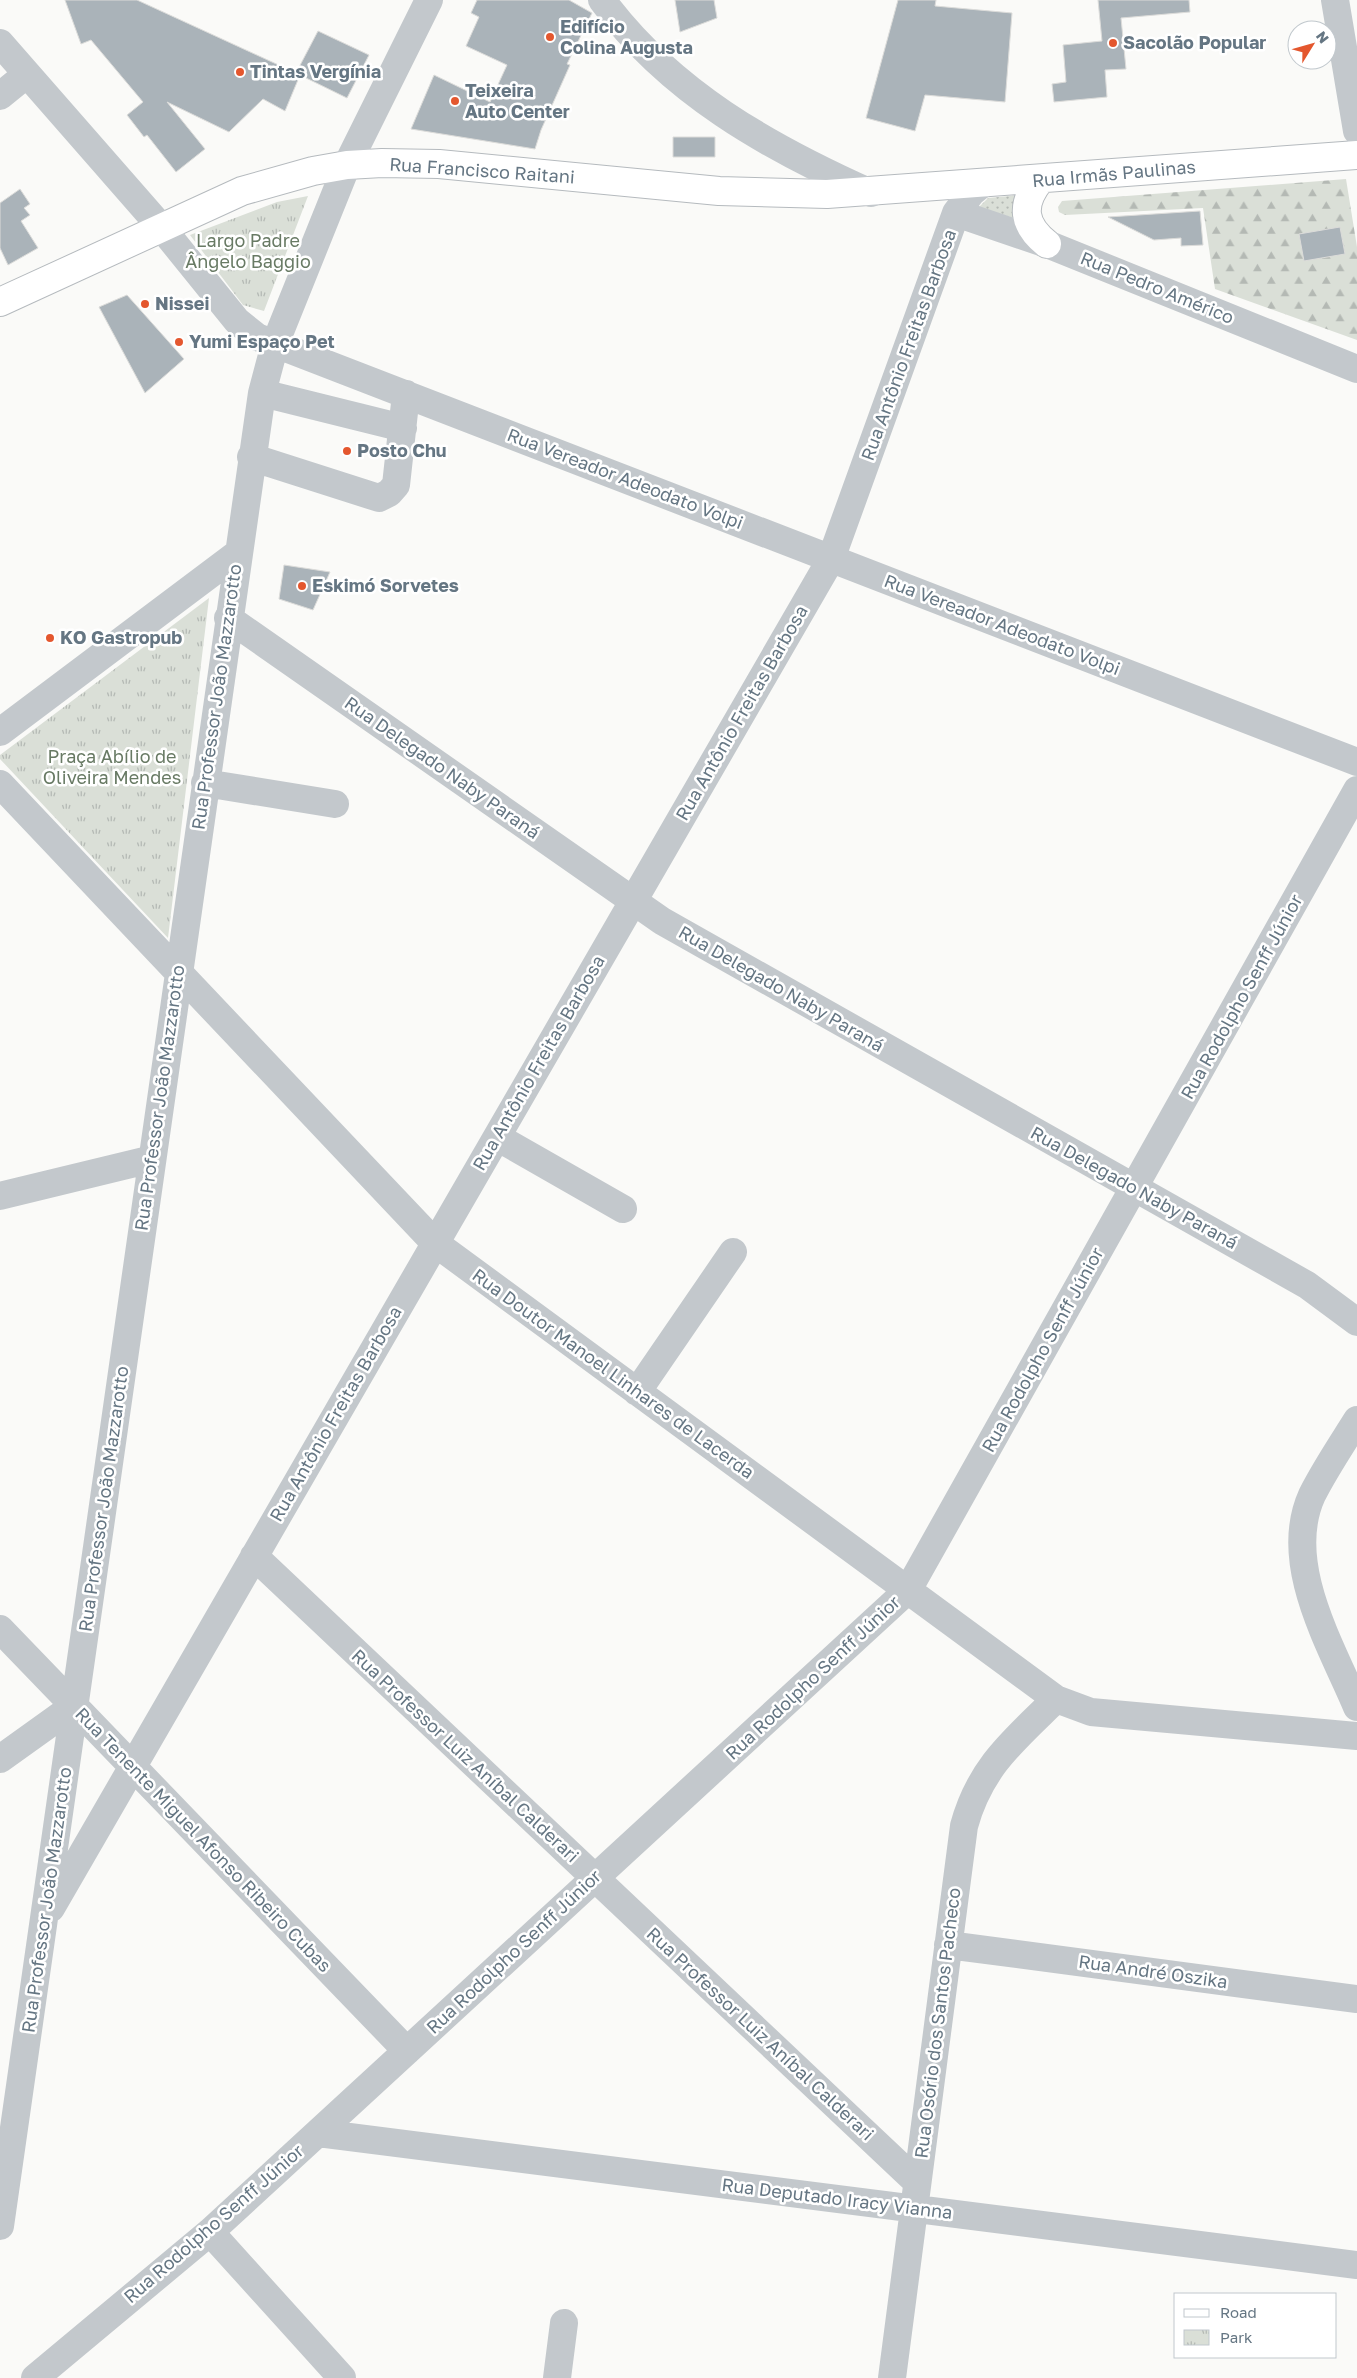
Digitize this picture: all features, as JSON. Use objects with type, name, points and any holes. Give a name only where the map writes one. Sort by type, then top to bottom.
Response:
[{"type":"main road","name":"Rua Irmãs Paulinas","points":[[871,193],[1357,155]]},
{"type":"main road","name":"Rua Francisco Raitani","points":[[0,302],[242,191],[313,171],[347,166],[382,163],[438,164],[746,192],[871,193]]},
{"type":"main road","points":[[1040,180],[1030,192],[1026,207],[1028,222],[1036,235],[1047,244]]},
{"type":"street","name":"Rua Professor João Mazzarotto","points":[[0,2226],[237,554],[262,393],[275,344],[347,166],[429,0]]},
{"type":"street","points":[[602,0],[623,28],[649,56],[715,110],[793,155],[871,193]]},
{"type":"street","points":[[1335,0],[1357,131]]},
{"type":"street","name":"Rua Vereador Adeodato Volpi","points":[[0,43],[161,227],[246,330],[275,344],[1357,762]]},
{"type":"street","points":[[0,96],[27,74]]},
{"type":"street","name":"Rua Antônio Freitas Barbosa","points":[[44,1920],[832,559],[956,213],[971,193],[982,184]]},
{"type":"street","name":"Rua Pedro Américo","points":[[956,213],[1047,244],[1357,368]]},
{"type":"street","points":[[322,408],[327,364]]},
{"type":"street","points":[[262,393],[403,428]]},
{"type":"street","points":[[251,458],[379,498],[389,493],[396,485],[406,394]]},
{"type":"street","points":[[0,732],[237,554]]},
{"type":"street","name":"Rua Delegado Naby Paraná","points":[[228,618],[633,902],[681,933],[1307,1285],[1357,1322]]},
{"type":"street","points":[[205,783],[335,804]]},
{"type":"street","name":"Rua Doutor Manoel Linhares de Lacerda","points":[[0,784],[179,970],[435,1243],[1056,1699],[1091,1712],[1357,1736]]},
{"type":"street","name":"Rua Rodolpho Senff Júnior","points":[[35,2378],[210,2232],[908,1590],[1357,790]]},
{"type":"street","points":[[497,1137],[623,1209]]},
{"type":"street","points":[[0,1196],[152,1159]]},
{"type":"street","points":[[637,1392],[733,1252]]},
{"type":"street","points":[[1357,1420],[1312,1495],[1304,1520],[1302,1544],[1305,1575],[1311,1598],[1357,1708]]},
{"type":"street","name":"Rua Professor Luiz Aníbal Calderari","points":[[254,1556],[918,2182]]},
{"type":"street","name":"Rua Tenente Miguel Afonso Ribeiro Cubas","points":[[0,1629],[407,2051]]},
{"type":"street","name":"Rua Osório dos Santos Pacheco","points":[[892,2378],[964,1826],[978,1786],[1004,1751],[1056,1699]]},
{"type":"street","points":[[0,1760],[74,1706]]},
{"type":"street","name":"Rua André Oszika","points":[[948,1945],[1357,1999]]},
{"type":"street","name":"Rua Deputado Iracy Vianna","points":[[318,2133],[1357,2265]]},
{"type":"street","points":[[210,2232],[342,2378]]},
{"type":"street","points":[[557,2378],[564,2323]]},
{"type":"green space","points":[[1346,179],[1357,247],[1357,340],[1215,289],[1203,208],[1065,215],[1059,212],[1058,207],[1062,201]]},
{"type":"green space","points":[[1020,195],[1013,210],[1014,218],[978,208],[988,198]]},
{"type":"green space","name":"Largo Padre Ângelo Baggio","points":[[308,196],[264,311],[243,305],[190,235],[277,202]]},
{"type":"green space","name":"Praça Abílio de Oliveira Mendes","points":[[209,598],[168,938],[0,759],[0,755]]},
{"type":"building","points":[[65,0],[137,0],[296,73],[318,31],[369,55],[347,98],[300,75],[285,111],[263,99],[229,132],[167,102],[205,149],[176,172],[147,135],[144,137],[127,115],[143,102],[91,40],[81,44]]},
{"type":"building","points":[[477,0],[569,0],[592,13],[567,64],[570,65],[541,130],[535,149],[411,129],[434,75],[490,102],[507,65],[466,46],[479,17],[471,13]]},
{"type":"building","points":[[675,0],[714,0],[717,18],[680,32]]},
{"type":"building","points":[[898,0],[936,0],[935,6],[1012,13],[1005,102],[925,95],[915,131],[866,118]]},
{"type":"building","points":[[1098,0],[1189,0],[1190,12],[1121,18],[1126,69],[1105,70],[1107,97],[1054,102],[1052,84],[1066,82],[1063,45],[1102,41]]},
{"type":"building","points":[[673,137],[715,137],[715,157],[673,157]]},
{"type":"building","points":[[20,189],[30,204],[24,208],[30,215],[21,221],[38,248],[8,265],[0,248],[0,203]]},
{"type":"building","points":[[1200,211],[1203,245],[1181,246],[1181,238],[1154,240],[1108,217]]},
{"type":"building","points":[[1340,227],[1345,254],[1304,261],[1299,234]]},
{"type":"building","points":[[127,295],[184,359],[145,393],[99,307]]},
{"type":"building","name":"Eskimó Sorvetes","points":[[284,565],[330,572],[313,610],[279,599]]},
{"type":"place","name":"Edifício Colina Augusta","points":[[550,37]]},
{"type":"place","name":"Sacolão Popular","points":[[1113,43]]},
{"type":"place","name":"Tintas Vergínia","points":[[240,72]]},
{"type":"place","name":"Teixeira Auto Center","points":[[455,101]]},
{"type":"place","name":"Nissei","points":[[145,304]]},
{"type":"place","name":"Yumi Espaço Pet","points":[[179,342]]},
{"type":"place","name":"Posto Chu","points":[[347,451]]},
{"type":"place","name":"Eskimó Sorvetes","points":[[302,586]]},
{"type":"place","name":"KO Gastropub","points":[[50,638]]}]
